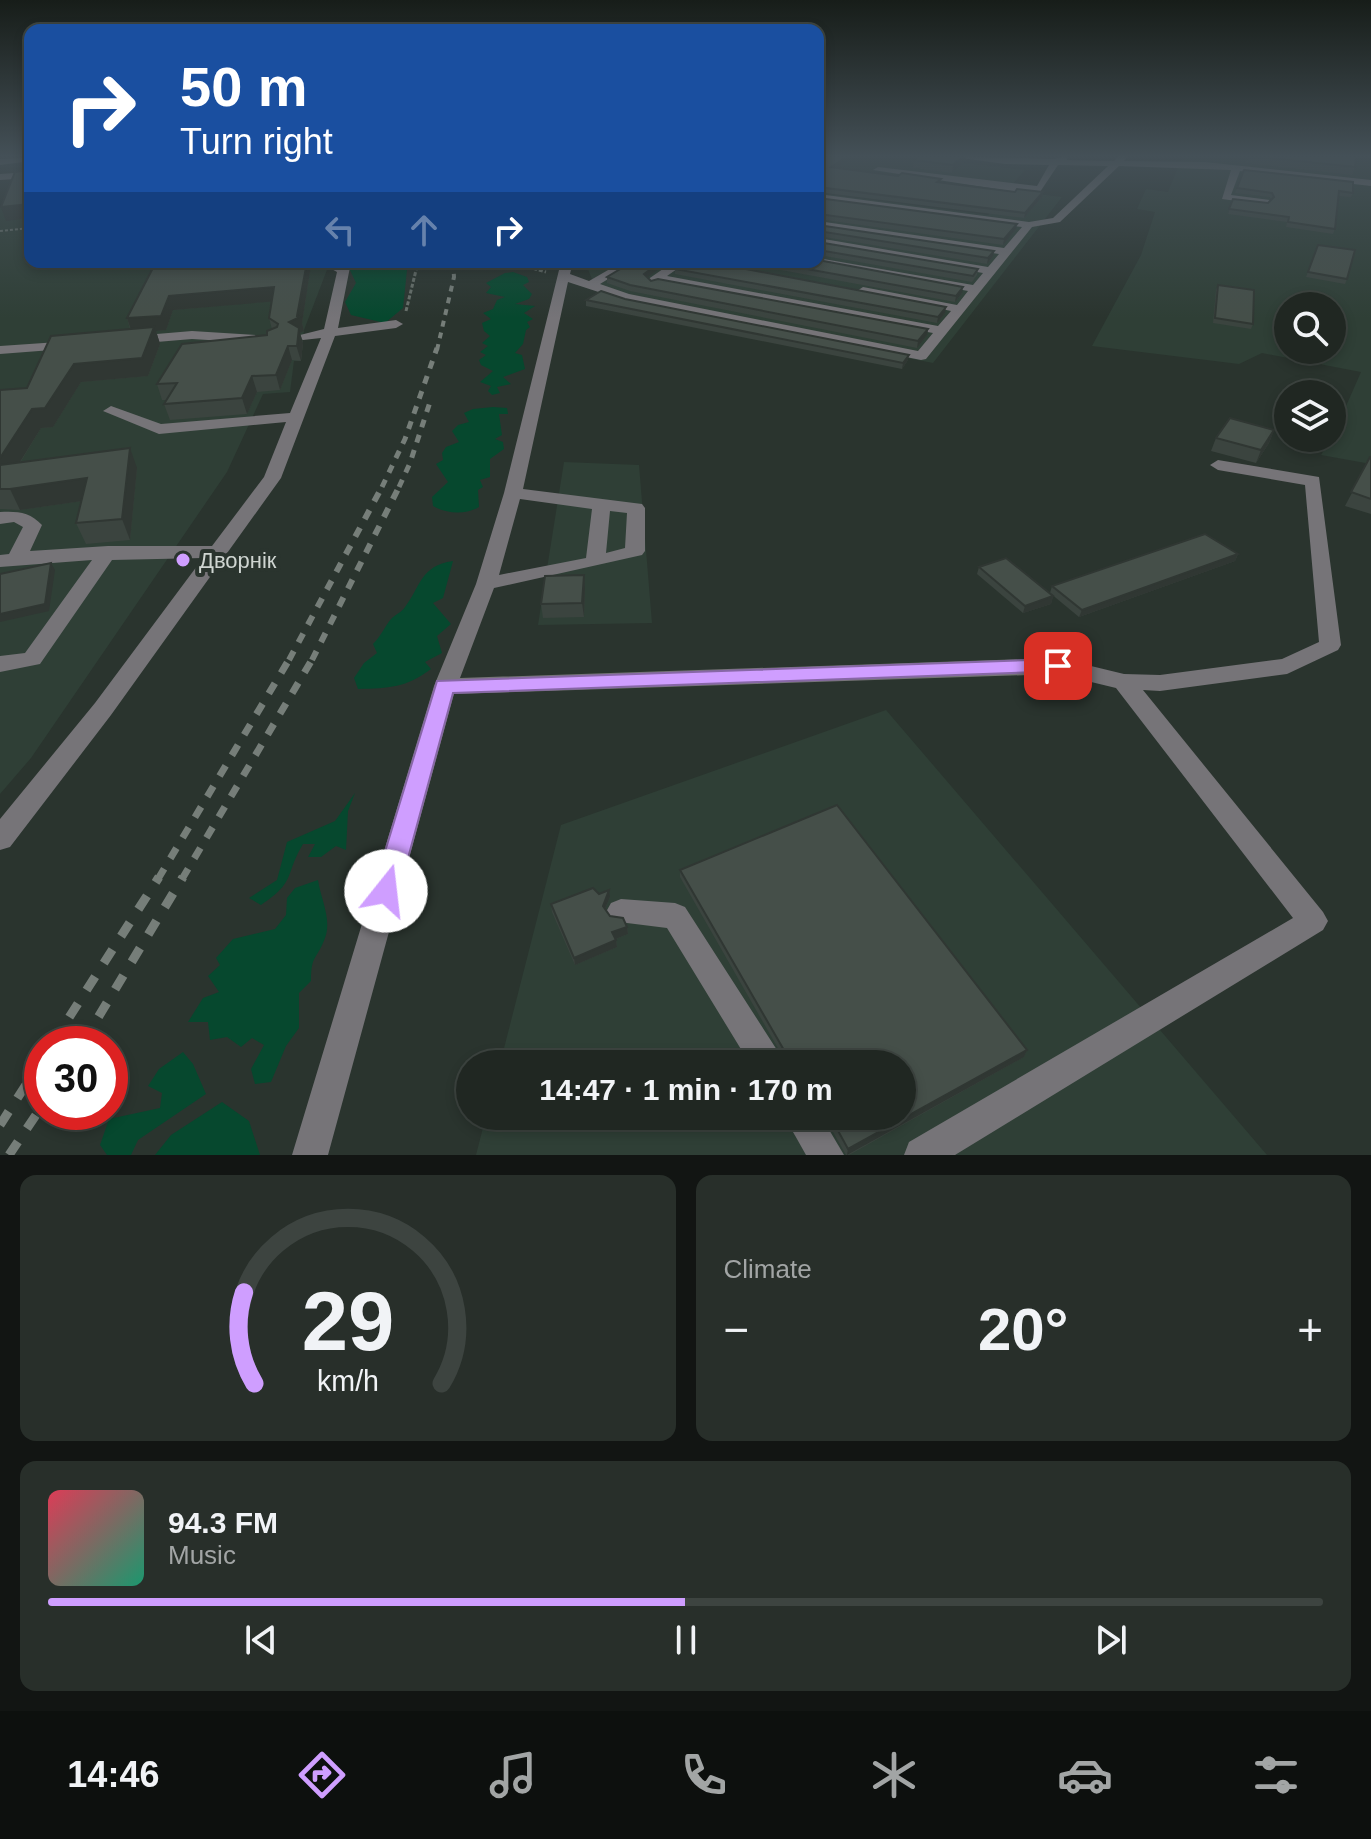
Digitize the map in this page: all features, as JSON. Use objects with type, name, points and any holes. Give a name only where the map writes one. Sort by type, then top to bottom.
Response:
[{"type":"street","points":[[837,210],[1018,237]]},
{"type":"street","points":[[915,210],[1029,225],[1056,220],[1067,210]]},
{"type":"street","points":[[824,225],[1007,252]]},
{"type":"street","points":[[310,1155],[445,686],[486,584],[513,493],[565,269],[590,285],[626,297],[921,356],[1029,225]]},
{"type":"street","points":[[824,242],[992,271]]},
{"type":"street","points":[[824,262],[977,289]]},
{"type":"street","points":[[0,839],[103,709],[272,478],[330,332],[345,268]]},
{"type":"street","points":[[590,285],[620,268]]},
{"type":"street","points":[[626,297],[672,268]]},
{"type":"street","points":[[657,278],[942,331]]},
{"type":"street","points":[[853,290],[960,309]]},
{"type":"street","points":[[303,336],[396,324]]},
{"type":"street","points":[[118,341],[192,335],[272,339]]},
{"type":"street","points":[[0,350],[89,343]]},
{"type":"street","points":[[111,411],[159,429],[295,417]]},
{"type":"street","points":[[445,686],[1058,666],[1124,682],[1160,683],[1287,666],[1330,645],[1313,481],[1218,465]]},
{"type":"street","points":[[486,584],[635,551],[636,508],[513,493]]},
{"type":"street","points":[[595,562],[602,505]]},
{"type":"street","points":[[0,518],[17,516],[33,525],[9,559]]},
{"type":"street","points":[[9,559],[108,552],[168,556],[216,552]]},
{"type":"street","points":[[0,664],[32,659],[108,552]]},
{"type":"street","points":[[922,1155],[1313,921],[1124,682]]},
{"type":"street","points":[[621,912],[675,916],[760,1050]]},
{"type":"street","points":[[810,1130],[826,1155]]},
{"type":"path","points":[[0,231],[24,229]]},
{"type":"path","points":[[396,324],[406,311],[417,268]]},
{"type":"shaded area","points":[[0,210],[24,210],[24,268],[328,268],[304,330],[301,361],[294,361],[290,392],[263,394],[227,472],[31,758],[0,794]]},
{"type":"shaded area","points":[[824,210],[949,210],[988,215],[993,210],[1052,210],[933,363],[600,298],[587,268],[824,268]]},
{"type":"shaded area","points":[[1142,210],[1371,210],[1371,464],[1321,455],[1323,452],[1346,452],[1346,406],[1361,372],[1319,364],[1346,364],[1346,292],[1274,292],[1274,355],[1262,353],[1239,364],[1092,346],[1141,255],[1155,212]]},
{"type":"shaded area","points":[[564,462],[639,465],[652,623],[538,625]]},
{"type":"shaded area","points":[[886,710],[1267,1155],[476,1155],[482,1130],[916,1130],[916,1050],[504,1050],[561,825]]},
{"type":"green space","points":[[349,268],[412,268],[407,270],[403,308],[385,323],[351,315],[345,302],[356,283]]},
{"type":"green space","points":[[513,272],[527,277],[529,282],[523,285],[532,294],[529,299],[515,304],[535,306],[524,313],[533,319],[527,322],[530,327],[526,330],[523,344],[515,353],[522,355],[525,369],[503,377],[511,384],[497,387],[500,393],[492,395],[488,391],[491,386],[480,382],[493,371],[481,365],[479,360],[486,355],[480,352],[488,346],[482,343],[490,336],[484,331],[482,323],[491,319],[483,313],[493,309],[497,300],[505,297],[486,293],[491,287],[486,283]]},
{"type":"green space","points":[[493,407],[507,408],[508,414],[499,414],[502,435],[495,439],[503,442],[504,449],[490,459],[490,477],[480,480],[483,487],[478,490],[479,507],[456,512],[433,506],[432,497],[448,482],[436,464],[443,460],[442,453],[446,447],[459,442],[452,431],[458,425],[469,422],[464,413]]},
{"type":"green space","points":[[453,561],[443,598],[433,603],[451,624],[437,636],[442,653],[425,662],[431,669],[397,686],[358,689],[354,678],[364,663],[377,653],[373,644],[389,622],[404,609],[428,572]]},
{"type":"green space","points":[[355,793],[348,811],[346,850],[336,846],[321,857],[308,857],[315,844],[303,844],[280,890],[261,905],[249,898],[277,880],[287,842],[335,821]]},
{"type":"green space","points":[[318,880],[327,917],[327,931],[313,961],[311,981],[299,993],[299,1028],[286,1046],[271,1082],[255,1084],[251,1069],[264,1045],[252,1038],[241,1047],[227,1037],[210,1040],[208,1022],[188,1022],[203,998],[219,992],[208,976],[220,965],[216,958],[233,939],[275,929],[286,915],[287,898],[295,888]]},
{"type":"green space","points":[[183,1052],[193,1064],[206,1094],[138,1140],[131,1155],[107,1155],[100,1145],[105,1130],[128,1130],[128,1115],[160,1108],[162,1093],[148,1086],[159,1069]]},
{"type":"green space","points":[[222,1102],[249,1121],[260,1155],[155,1155],[171,1135]]},
{"type":"building","points":[[824,210],[909,210],[1017,224],[1004,239],[824,215]]},
{"type":"building","points":[[1000,210],[1028,210],[1025,213]]},
{"type":"building","points":[[1236,210],[1337,210],[1335,229],[1288,222],[1289,217]]},
{"type":"building","points":[[824,226],[994,251],[988,258],[824,232]]},
{"type":"building","points":[[824,243],[978,269],[973,276],[824,251]]},
{"type":"building","points":[[1318,245],[1355,250],[1347,279],[1308,272]]},
{"type":"building","points":[[824,261],[963,287],[956,296],[801,268],[824,268]]},
{"type":"building","points":[[153,268],[306,268],[297,316],[300,317],[289,322],[299,328],[297,346],[288,346],[276,375],[252,376],[242,398],[164,404],[177,383],[157,384],[182,344],[267,335],[267,331],[277,327],[278,324],[269,318],[274,287],[169,296],[161,316],[127,318]]},
{"type":"building","points":[[622,268],[652,268],[644,274],[651,281],[658,279],[928,329],[918,341],[630,285],[607,277]]},
{"type":"building","points":[[741,268],[946,307],[938,317],[675,269]]},
{"type":"building","points":[[1218,285],[1254,290],[1253,324],[1215,318]]},
{"type":"building","points":[[601,291],[625,299],[909,355],[903,363],[586,300]]},
{"type":"building","points":[[154,327],[142,358],[74,364],[45,408],[32,409],[0,458],[0,390],[27,388],[51,336]]},
{"type":"building","points":[[1230,418],[1274,430],[1261,450],[1216,438]]},
{"type":"building","points":[[130,448],[122,519],[76,523],[87,478],[0,489],[0,465]]},
{"type":"building","points":[[1371,457],[1371,499],[1351,492]]},
{"type":"building","points":[[1205,534],[1238,554],[1082,610],[1052,586]]},
{"type":"building","points":[[1006,558],[1053,596],[1025,606],[979,567]]},
{"type":"building","points":[[51,563],[45,604],[0,614],[0,574]]},
{"type":"building","points":[[584,575],[582,603],[541,604],[545,576]]},
{"type":"building","points":[[837,805],[1027,1050],[916,1111],[916,1050],[784,1050],[680,870]]},
{"type":"building","points":[[593,888],[599,894],[609,890],[603,906],[610,916],[623,918],[627,927],[612,932],[616,940],[574,958],[551,904]]},
{"type":"building","points":[[838,1130],[882,1130],[848,1149]]},
{"type":"railway","points":[[437,350],[453,268]]},
{"type":"railway","points":[[383,486],[405,439],[437,348]]},
{"type":"railway","points":[[399,487],[430,402]]},
{"type":"railway","points":[[289,660],[383,486]]},
{"type":"railway","points":[[312,660],[399,487]]},
{"type":"railway","points":[[158,879],[290,658]]},
{"type":"railway","points":[[182,879],[313,658]]},
{"type":"railway","points":[[64,1026],[159,877]]},
{"type":"railway","points":[[93,1026],[183,877]]},
{"type":"railway","points":[[0,1125],[24,1088]]},
{"type":"railway","points":[[9,1155],[26,1130]]},
{"type":"place","name":"Дворнік","points":[[183,560]]},
{"type":"route","points":[[386,891],[445,686],[1058,666]]}]
